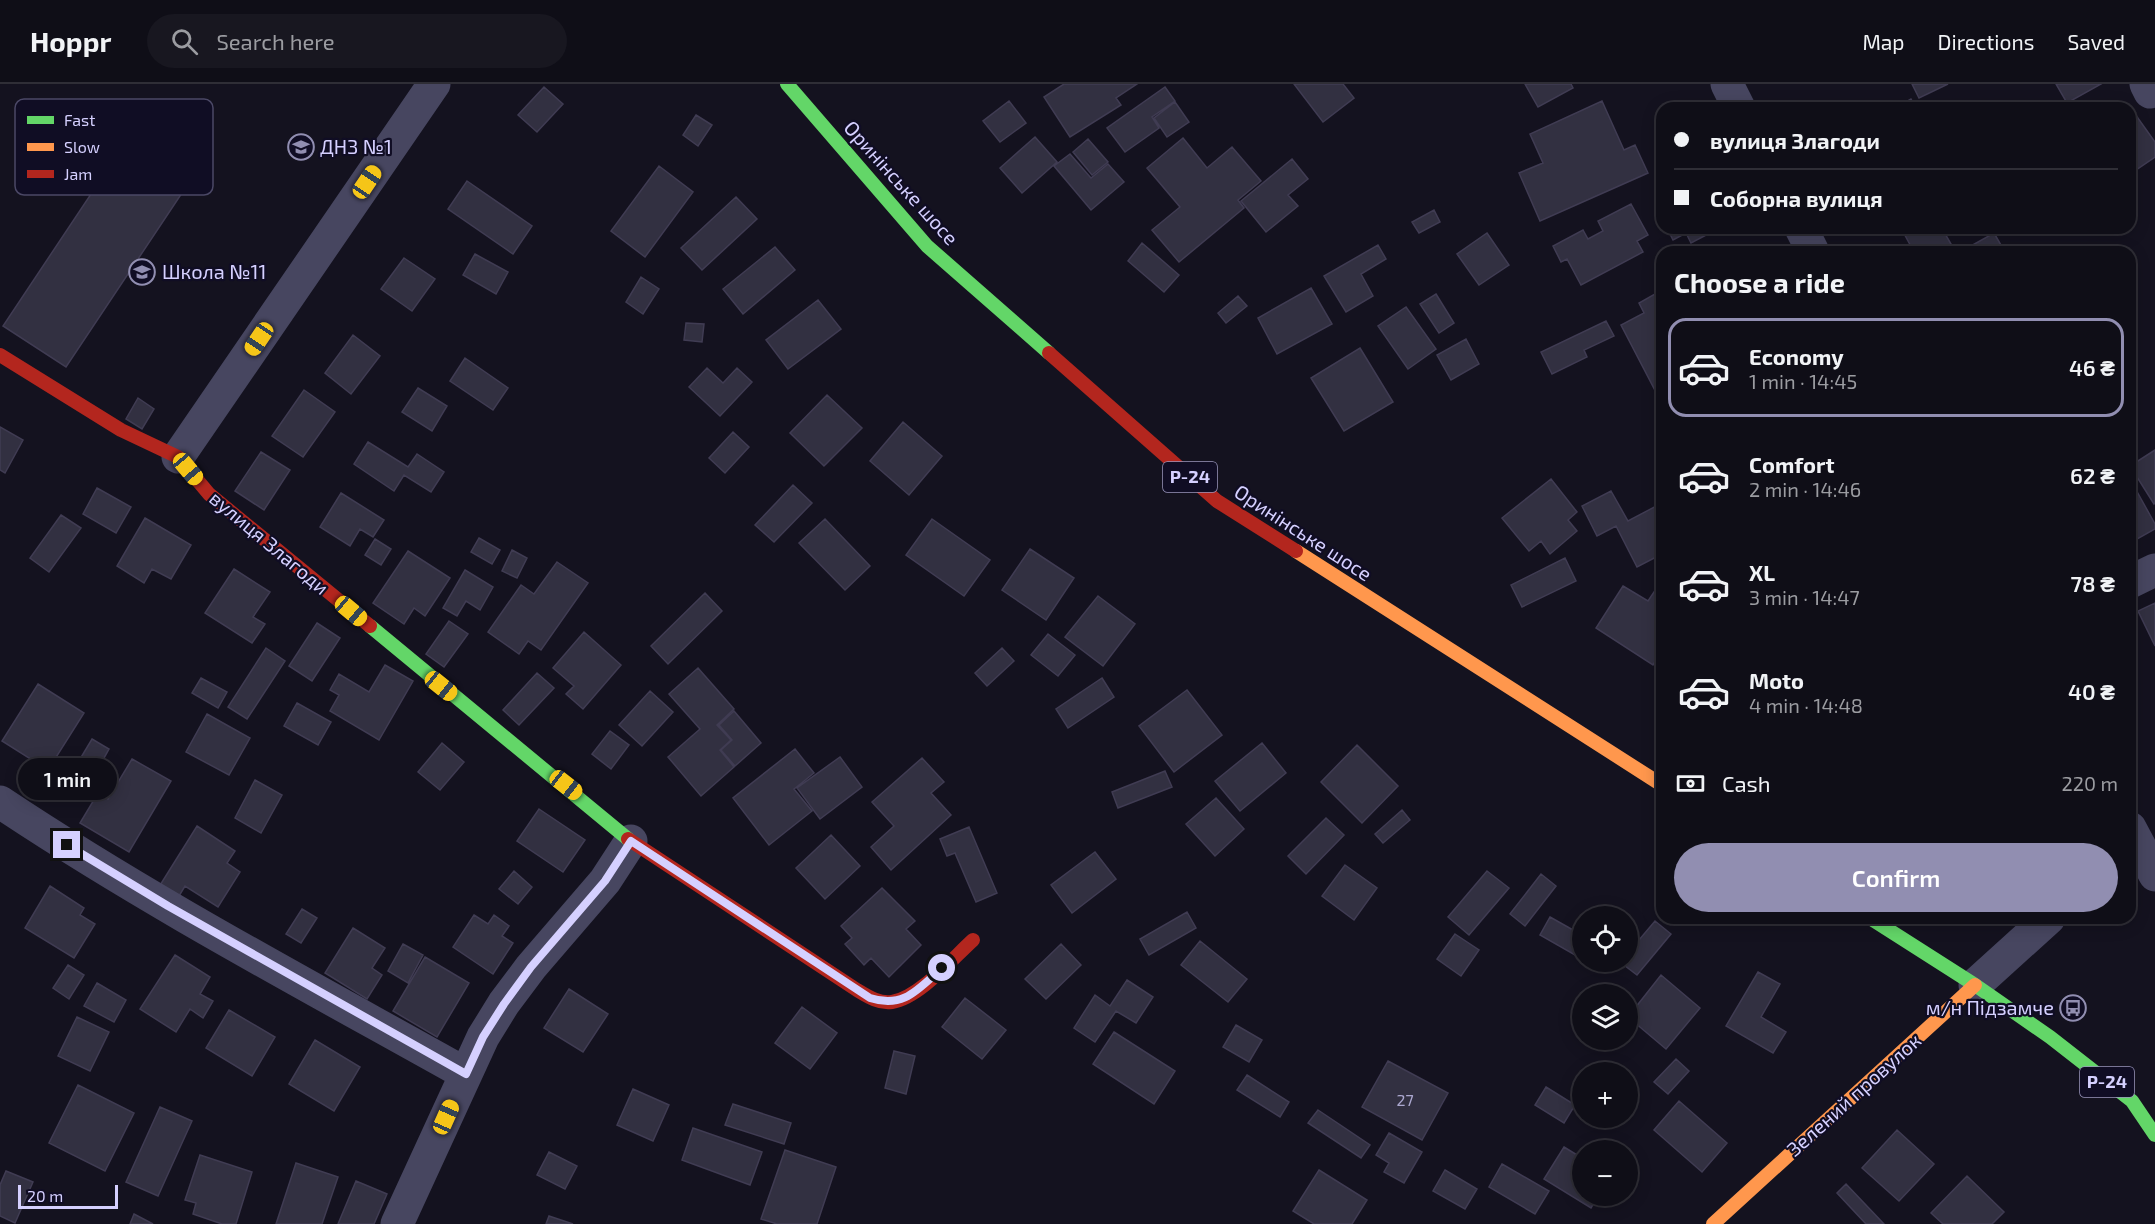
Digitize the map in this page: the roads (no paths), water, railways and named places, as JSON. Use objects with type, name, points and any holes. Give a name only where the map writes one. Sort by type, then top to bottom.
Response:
[{"type":"main road","name":"Оринінське шосе","points":[[787,84],[927,246],[1217,501],[1656,781]]},
{"type":"main road","name":"вулиця Злагоди","points":[[0,355],[121,430],[178,457],[209,494],[244,524],[631,841],[870,998],[881,1002],[894,1002],[910,996],[973,940]]},
{"type":"main road","name":"Р-24","points":[[1879,924],[1975,985],[2050,1037],[2132,1101],[2155,1135]]},
{"type":"main road","name":"Зелений провулок","points":[[1713,1224],[1975,985]]},
{"type":"street","points":[[178,457],[434,84]]},
{"type":"street","points":[[1726,84],[1736,102]]},
{"type":"street","points":[[2136,579],[2155,570]]},
{"type":"street","points":[[0,802],[46,833],[168,906],[466,1074]]},
{"type":"street","points":[[397,1224],[483,1037],[531,967],[605,881],[631,841]]},
{"type":"street","points":[[2136,843],[2155,874]]},
{"type":"street","name":"Зелений провулок","points":[[1975,985],[2042,924]]},
{"type":"place","name":"ДНЗ №1","points":[[301,147]]},
{"type":"place","name":"Школа №11","points":[[142,272]]},
{"type":"place","name":"м/н Підзамче","points":[[2073,1008]]}]
